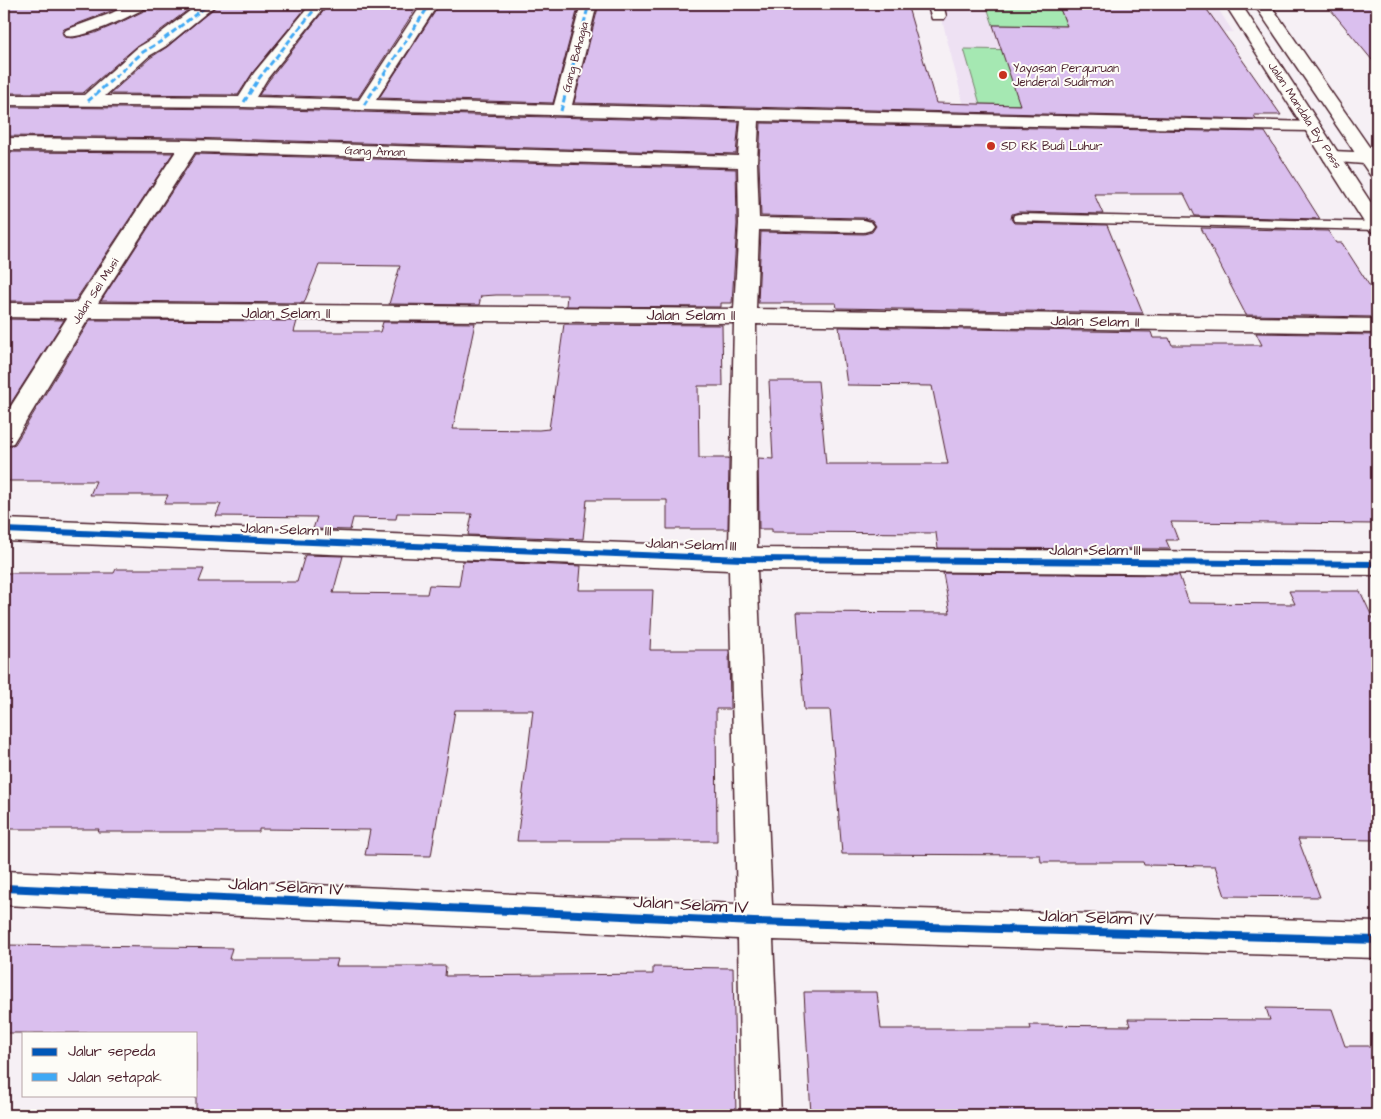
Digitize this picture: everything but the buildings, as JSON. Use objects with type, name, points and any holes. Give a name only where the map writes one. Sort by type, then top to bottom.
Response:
[{"type":"street","points":[[72,33],[118,16],[141,4]]},
{"type":"street","points":[[88,101],[143,52],[160,42],[209,4]]},
{"type":"street","points":[[244,102],[260,77],[319,4]]},
{"type":"street","points":[[364,105],[430,4]]},
{"type":"street","name":"Gang Bahagia","points":[[561,111],[589,4]]},
{"type":"street","name":"Jalan Mandala By Pass","points":[[1233,4],[1377,226]]},
{"type":"street","name":"Jalan Mandala By Pass","points":[[1262,4],[1374,163]]},
{"type":"street","points":[[4,100],[244,102],[561,111],[1311,126]]},
{"type":"street","points":[[750,115],[747,162],[749,224],[745,316],[743,559],[761,1115]]},
{"type":"street","name":"Gang Aman","points":[[4,144],[189,146],[747,162]]},
{"type":"street","name":"Jalan Sei Musi","points":[[4,437],[82,311],[189,146]]},
{"type":"street","points":[[1332,158],[1374,163]]},
{"type":"street","points":[[749,224],[864,226]]},
{"type":"street","name":"Jalan Selam II","points":[[4,310],[745,316],[1377,326]]},
{"type":"street","name":"Jalan Selam III","points":[[4,530],[743,559],[1377,564]]},
{"type":"street","name":"Jalan Selam IV","points":[[4,888],[754,922],[1377,940]]},
{"type":"lane","points":[[1019,218],[1377,226]]},
{"type":"shaded area","name":"Yayasan Perguruan Jenderal Sudirman","points":[[938,4],[1215,4],[1233,32],[1033,28],[1066,116],[966,114]]},
{"type":"green space","points":[[986,4],[1058,4],[1067,26],[993,25]]},
{"type":"green space","points":[[964,49],[1026,50],[1045,105],[980,104]]},
{"type":"marked path","points":[[88,101],[143,52],[160,42],[209,4]]},
{"type":"marked path","points":[[244,102],[260,77],[319,4]]},
{"type":"marked path","points":[[364,105],[430,4]]},
{"type":"marked path","points":[[561,111],[589,4]]},
{"type":"cycle path","points":[[4,530],[743,559],[1377,564]]},
{"type":"cycle path","points":[[4,888],[754,922],[1377,940]]},
{"type":"place","name":"Yayasan Perguruan Jenderal Sudirman","points":[[1003,75]]},
{"type":"place","name":"SD RK Budi Luhur","points":[[991,146]]}]
